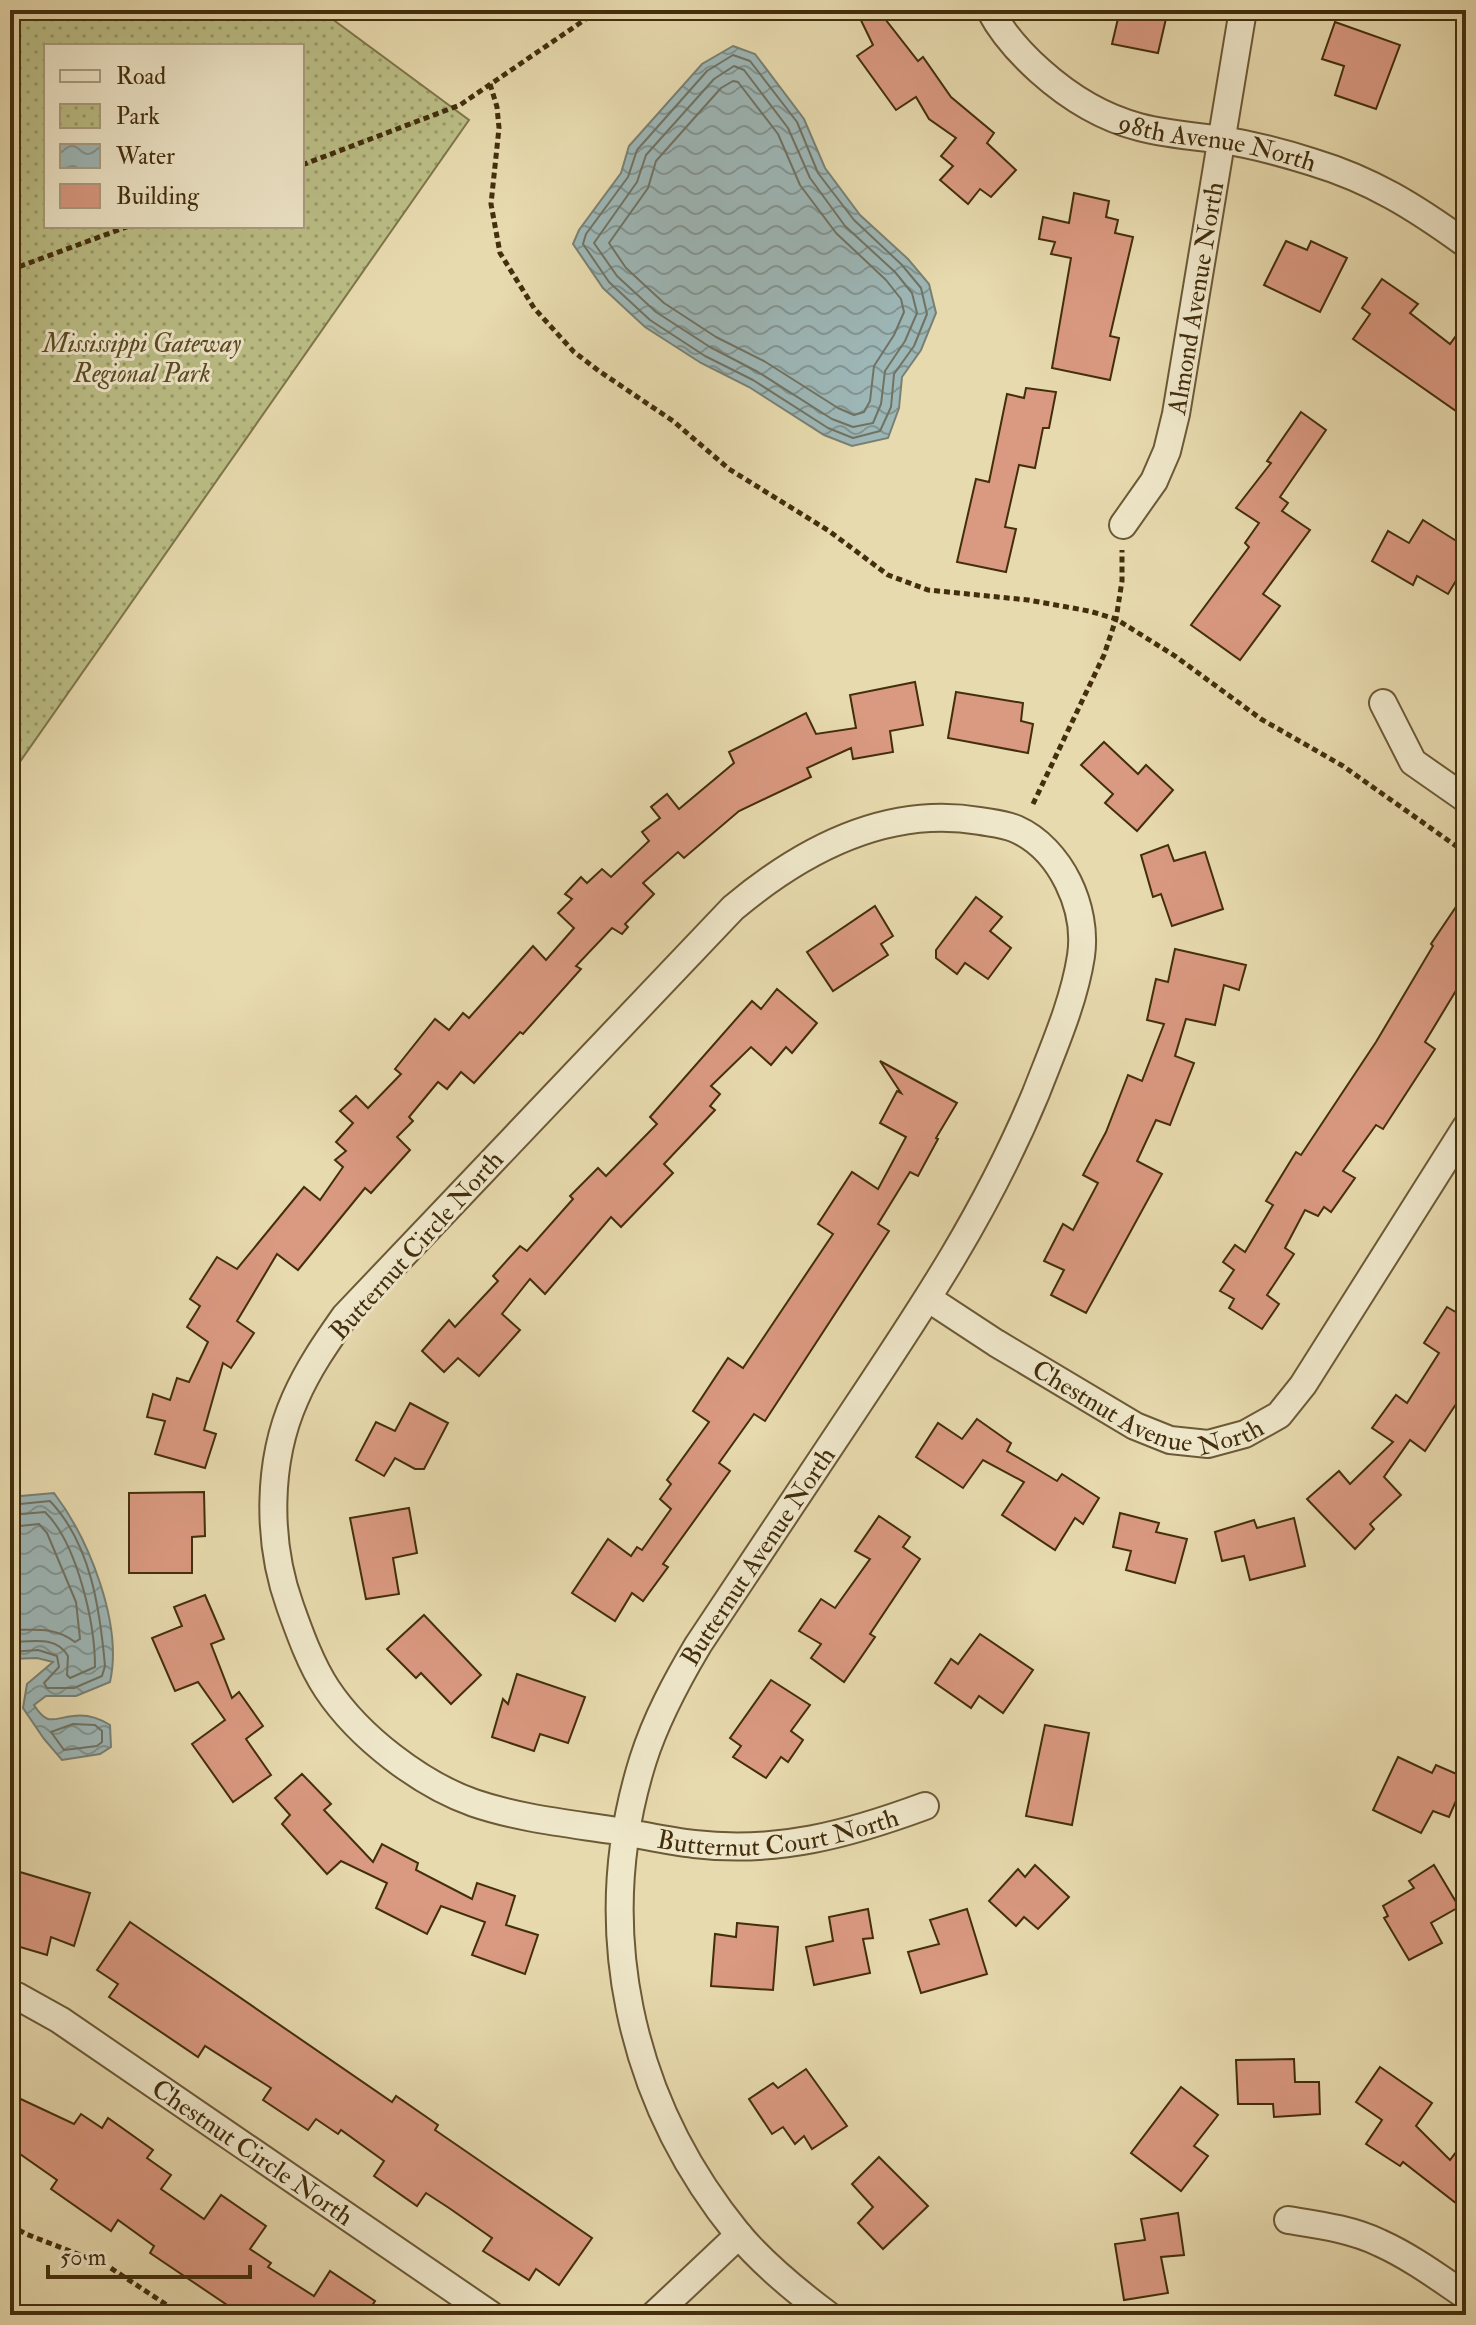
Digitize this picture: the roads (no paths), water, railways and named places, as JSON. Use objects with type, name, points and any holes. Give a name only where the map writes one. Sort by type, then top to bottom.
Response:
[{"type":"street","name":"98th Avenue North","points":[[990,10],[1026,59],[1065,93],[1097,111],[1138,127],[1221,140],[1313,162],[1409,203],[1466,244]]},
{"type":"street","name":"Almond Avenue North","points":[[1123,525],[1154,481],[1167,451],[1176,414],[1243,10]]},
{"type":"street","points":[[1383,703],[1413,762],[1466,799]]},
{"type":"street","name":"Butternut Circle North","points":[[628,1832],[528,1818],[472,1802],[420,1776],[371,1740],[327,1689],[302,1638],[281,1580],[279,1564],[274,1518],[277,1458],[294,1401],[316,1357],[345,1316],[733,908],[765,881],[815,850],[848,835],[883,826],[944,818],[995,823]]},
{"type":"street","name":"Butternut Avenue North","points":[[828,2315],[775,2272],[739,2235],[681,2149],[661,2109],[626,1997],[618,1920],[621,1868],[643,1761],[671,1691],[706,1632],[929,1299],[973,1226],[1026,1117],[1063,1020],[1081,954],[1074,894],[1057,864],[1041,846],[1016,829],[995,823]]},
{"type":"street","name":"Chestnut Avenue North","points":[[929,1299],[1135,1426],[1170,1440],[1208,1444],[1245,1434],[1279,1415],[1303,1385],[1466,1127]]},
{"type":"street","name":"Butternut Court North","points":[[628,1832],[697,1845],[793,1844],[848,1832],[925,1806]]},
{"type":"street","name":"Chestnut Circle North","points":[[10,1995],[60,2020],[491,2315]]},
{"type":"street","points":[[1288,2220],[1333,2227],[1379,2242],[1466,2296]]},
{"type":"street","points":[[654,2315],[739,2235]]},
{"type":"water","points":[[733,46],[755,54],[804,119],[825,168],[860,215],[908,259],[929,284],[936,313],[921,350],[902,377],[899,408],[888,438],[852,446],[824,435],[749,387],[701,363],[645,327],[603,288],[573,244],[579,230],[621,173],[629,146],[702,64]]},
{"type":"water","points":[[54,1493],[79,1534],[100,1583],[112,1634],[113,1659],[110,1682],[76,1696],[46,1696],[34,1705],[47,1719],[83,1716],[110,1725],[111,1747],[100,1754],[62,1760],[23,1708],[27,1684],[53,1662],[37,1658],[10,1659],[10,1497]]},
{"type":"park label","name":"Mississippi Gateway Regional Park","points":[[142,358]]}]
